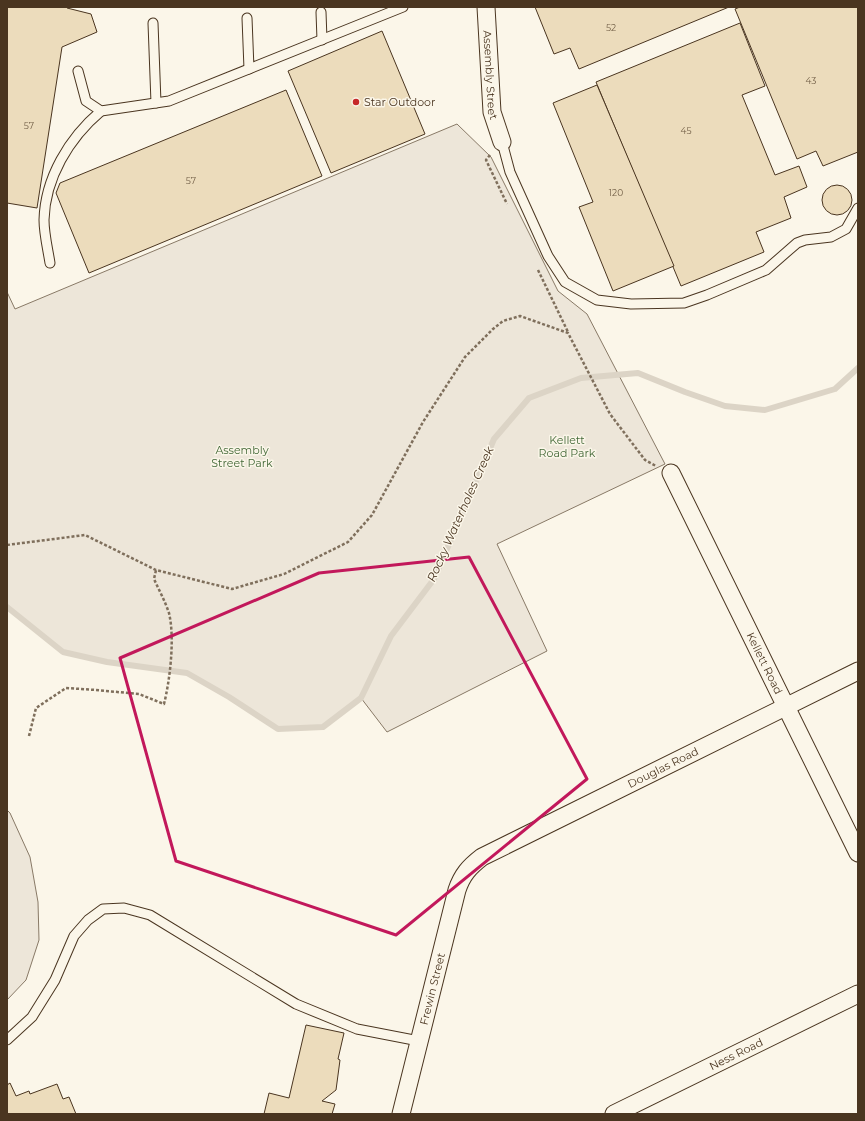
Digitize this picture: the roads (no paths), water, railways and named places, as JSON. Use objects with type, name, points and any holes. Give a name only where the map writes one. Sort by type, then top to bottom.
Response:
[{"type":"street","name":"Assembly Street","points":[[486,7],[492,112],[502,142]]},
{"type":"street","name":"Kellett Road","points":[[671,473],[858,853]]},
{"type":"street","name":"Douglas Road","points":[[471,866],[482,857],[858,671]]},
{"type":"street","name":"Frewin Street","points":[[401,1114],[457,890],[461,878],[471,866]]},
{"type":"street","name":"Ness Road","points":[[614,1114],[858,994]]},
{"type":"lane","points":[[50,263],[44,222],[45,204],[50,182],[65,152],[87,123],[101,111],[169,101],[403,7]]},
{"type":"lane","points":[[321,12],[322,40]]},
{"type":"lane","points":[[247,18],[249,69]]},
{"type":"lane","points":[[153,23],[156,103]]},
{"type":"lane","points":[[78,72],[86,101],[101,111]]},
{"type":"lane","points":[[502,142],[510,172],[548,256],[565,282],[597,300],[631,304],[684,303],[707,295],[766,270],[797,243],[805,240],[831,237],[846,229],[858,208]]},
{"type":"lane","points":[[7,1040],[32,1017],[55,980],[74,936],[88,920],[103,909],[124,908],[150,915],[296,1004],[357,1029],[419,1040]]},
{"type":"waterway","name":"Rocky Waterholes Creek","points":[[7,607],[63,652],[107,662],[187,673],[229,697],[278,729],[323,727],[361,698],[391,636],[434,579],[494,439],[529,398],[581,378],[638,373],[725,406],[765,410],[835,389],[858,368]]},
{"type":"place","name":"Star Outdoor","points":[[356,102]]},
{"type":"park label","name":"Kellett Road Park","points":[[567,446]]},
{"type":"park label","name":"Assembly Street Park","points":[[242,456]]}]
